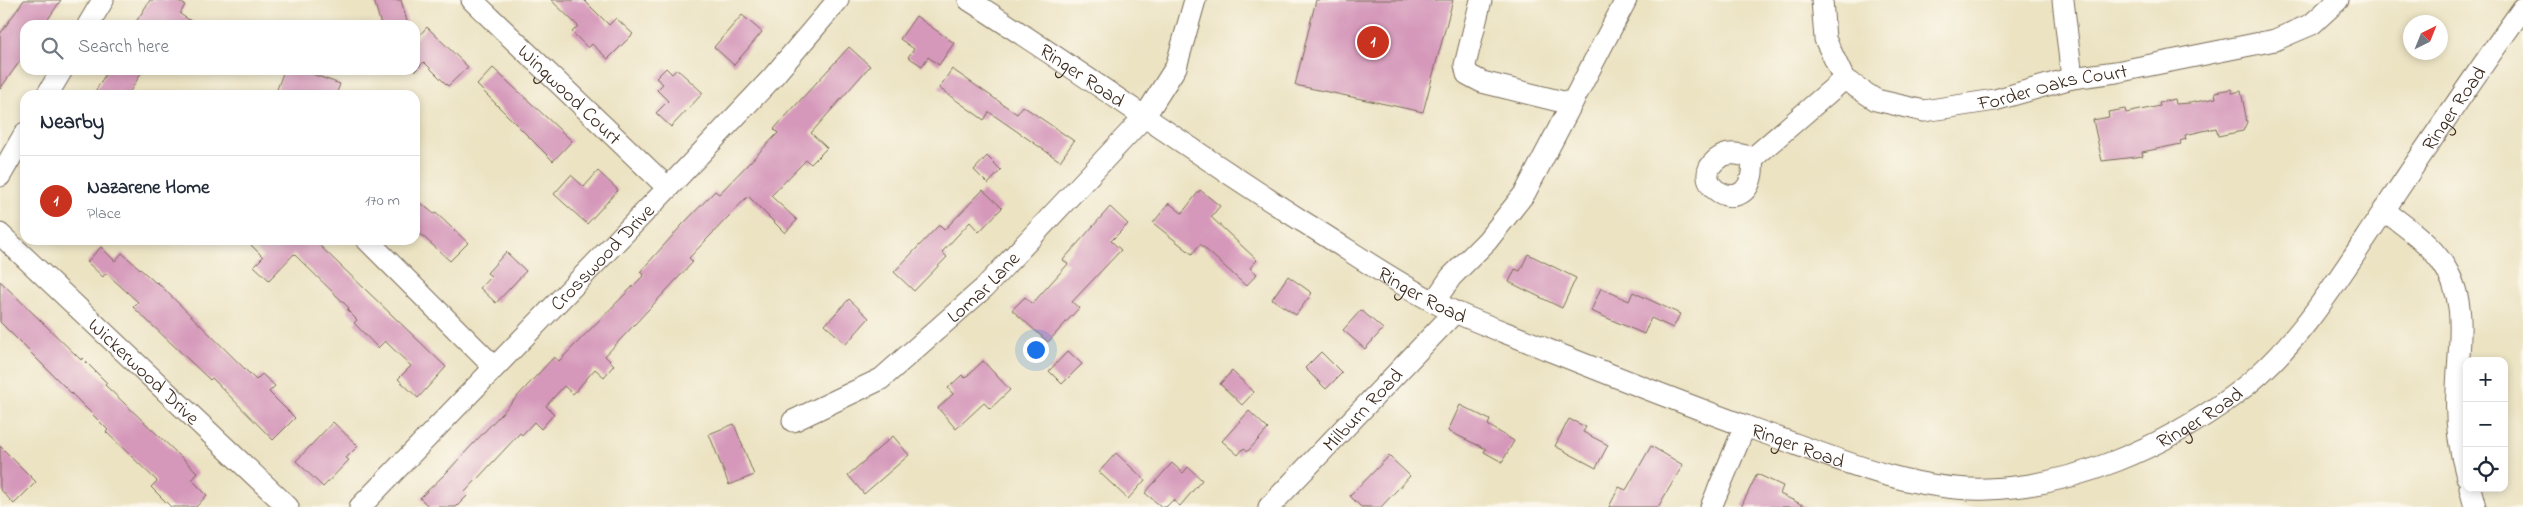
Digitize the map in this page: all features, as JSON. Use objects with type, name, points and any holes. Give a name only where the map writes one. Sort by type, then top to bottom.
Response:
[{"type":"street","points":[[91,20],[103,0]]},
{"type":"street","name":"Wingwood Court","points":[[472,0],[668,188]]},
{"type":"street","name":"Crosswood Drive","points":[[360,507],[771,79],[836,0]]},
{"type":"street","name":"Ringer Road","points":[[970,0],[1270,201],[1434,302],[1606,373],[1745,426],[1890,475],[1964,489],[1988,489],[2044,482],[2133,454],[2190,424],[2236,393],[2272,363],[2310,318],[2522,9]]},
{"type":"street","name":"Lomar Lane","points":[[793,420],[881,379],[984,288],[1145,116],[1176,67],[1195,0]]},
{"type":"street","points":[[1481,0],[1466,65],[1467,74],[1482,82],[1571,104]]},
{"type":"street","points":[[1434,302],[1451,277],[1487,241],[1525,194],[1626,0]]},
{"type":"street","points":[[1753,158],[1844,79],[1825,39],[1822,0]]},
{"type":"street","points":[[2063,0],[2072,78]]},
{"type":"street","name":"Forder Oaks Court","points":[[1844,79],[1876,100],[1924,111],[1995,100],[2072,78],[2116,72],[2274,40],[2312,24],[2338,0]]},
{"type":"street","points":[[50,90],[59,75]]},
{"type":"street","points":[[0,176],[20,142]]},
{"type":"street","points":[[2384,210],[2430,247],[2442,263],[2454,285],[2461,310],[2462,336],[2457,390],[2458,443],[2463,462]]},
{"type":"street","name":"Wickerwood Drive","points":[[0,234],[288,507]]},
{"type":"street","points":[[372,245],[494,367]]},
{"type":"street","name":"Milburn Road","points":[[1268,507],[1455,312]]},
{"type":"street","points":[[1711,507],[1745,426]]},
{"type":"street","points":[[2471,492],[2474,507]]},
{"type":"building","points":[[24,0],[61,0],[47,20],[20,20],[20,61],[0,89],[0,34]]},
{"type":"building","points":[[150,0],[177,0],[185,5],[180,14],[189,20],[137,20]]},
{"type":"building","points":[[374,0],[401,0],[407,20],[380,20]]},
{"type":"building","points":[[551,0],[584,0],[609,25],[616,18],[633,34],[608,59],[592,44],[588,48],[572,32],[578,26]]},
{"type":"building","points":[[1316,0],[1453,0],[1423,112],[1295,85]]},
{"type":"building","points":[[742,15],[762,32],[734,65],[714,47]]},
{"type":"building","points":[[916,16],[954,43],[939,65],[928,57],[922,66],[908,57],[914,49],[900,39]]},
{"type":"building","points":[[427,27],[468,67],[448,86],[424,62],[420,66],[420,35]]},
{"type":"building","points":[[849,47],[870,66],[811,133],[827,148],[811,164],[806,160],[771,196],[797,220],[785,233],[748,196],[689,258],[693,262],[605,356],[614,365],[604,377],[595,369],[573,394],[564,386],[546,406],[554,414],[541,429],[534,422],[522,435],[520,433],[465,492],[468,495],[456,507],[429,507],[420,498],[446,473],[554,357],[559,361],[644,275],[640,272],[682,225],[715,191],[719,194],[778,133],[774,129]]},
{"type":"building","points":[[493,68],[572,141],[553,161],[477,85]]},
{"type":"building","points":[[666,68],[672,74],[677,69],[703,93],[671,127],[656,113],[668,101],[657,90],[663,84],[656,78]]},
{"type":"building","points":[[952,69],[1017,114],[1023,106],[1074,141],[1060,161],[989,112],[984,120],[939,88]]},
{"type":"building","points":[[105,75],[140,75],[131,90],[96,90]]},
{"type":"building","points":[[282,75],[315,75],[340,84],[338,90],[277,90]]},
{"type":"building","points":[[2231,89],[2232,93],[2241,91],[2247,122],[2243,131],[2218,136],[2216,128],[2185,135],[2186,139],[2180,141],[2181,144],[2142,152],[2143,156],[2102,161],[2093,120],[2109,117],[2108,112],[2125,109],[2126,113],[2160,106],[2159,102],[2175,99],[2176,104],[2216,98],[2215,92]]},
{"type":"building","points":[[987,156],[1001,170],[988,184],[974,170]]},
{"type":"building","points":[[598,171],[618,190],[587,224],[554,194],[571,175],[584,187]]},
{"type":"building","points":[[983,190],[1002,208],[979,232],[970,222],[942,252],[947,257],[914,291],[894,272],[939,225],[944,230]]},
{"type":"building","points":[[1200,190],[1220,206],[1211,217],[1257,260],[1250,268],[1257,274],[1246,286],[1200,244],[1192,254],[1153,223],[1169,203],[1182,213]]},
{"type":"building","points":[[420,202],[434,214],[436,213],[468,243],[450,261],[420,234]]},
{"type":"building","points":[[1110,207],[1128,224],[1111,241],[1121,250],[1072,302],[1079,308],[1048,342],[1012,310],[1025,297],[1032,304],[1068,264],[1063,260]]},
{"type":"building","points":[[251,245],[319,245],[446,367],[418,398],[398,379],[411,366],[385,341],[378,348],[354,323],[357,320],[347,310],[349,308],[294,254],[269,280],[254,266],[263,257]]},
{"type":"building","points":[[101,247],[115,261],[122,253],[157,282],[256,380],[262,374],[275,386],[269,392],[295,418],[273,440],[212,378],[210,380],[133,307],[138,302],[106,273],[103,277],[87,262]]},
{"type":"building","points":[[506,252],[526,271],[496,303],[480,288],[491,276],[487,273]]},
{"type":"building","points":[[1528,254],[1576,278],[1562,308],[1509,282],[1515,269],[1520,271]]},
{"type":"building","points":[[1288,276],[1312,293],[1296,315],[1272,299]]},
{"type":"building","points":[[0,281],[81,360],[82,358],[107,383],[105,385],[198,473],[192,480],[207,495],[196,507],[171,507],[151,487],[157,481],[106,432],[108,430],[0,322]]},
{"type":"building","points":[[1601,288],[1629,301],[1633,292],[1680,314],[1673,328],[1651,318],[1644,334],[1591,311]]},
{"type":"building","points":[[849,299],[869,318],[846,344],[825,325]]},
{"type":"building","points":[[1361,310],[1383,329],[1365,349],[1343,330]]},
{"type":"building","points":[[1068,351],[1082,364],[1062,384],[1049,371]]},
{"type":"building","points":[[1321,352],[1342,373],[1326,389],[1305,368]]},
{"type":"building","points":[[983,361],[1010,390],[990,409],[984,403],[956,429],[938,408],[953,394],[948,388],[962,375],[965,378]]},
{"type":"building","points":[[1232,371],[1254,392],[1242,405],[1220,384]]},
{"type":"building","points":[[1460,405],[1490,420],[1488,425],[1514,441],[1502,462],[1484,452],[1486,449],[1448,431]]},
{"type":"building","points":[[1249,411],[1268,429],[1248,451],[1244,448],[1238,455],[1222,441]]},
{"type":"building","points":[[1569,419],[1586,427],[1583,432],[1608,445],[1596,468],[1555,446]]},
{"type":"building","points":[[333,422],[358,446],[346,458],[349,460],[323,487],[296,461]]},
{"type":"building","points":[[734,424],[754,475],[729,485],[709,434]]},
{"type":"building","points":[[893,436],[909,455],[864,494],[848,475]]},
{"type":"building","points":[[0,446],[36,482],[14,504],[0,489]]},
{"type":"building","points":[[1651,446],[1683,465],[1658,507],[1609,507],[1619,487],[1626,490]]},
{"type":"building","points":[[1116,453],[1145,480],[1128,499],[1099,472]]},
{"type":"building","points":[[1389,456],[1410,476],[1381,507],[1361,507],[1350,496]]},
{"type":"building","points":[[1172,463],[1183,473],[1188,467],[1202,480],[1180,506],[1173,500],[1166,507],[1162,507],[1145,493]]},
{"type":"building","points":[[1757,474],[1783,486],[1780,494],[1807,507],[1741,507]]},
{"type":"place","name":"Nazarene Home","points":[[1373,42]]}]
